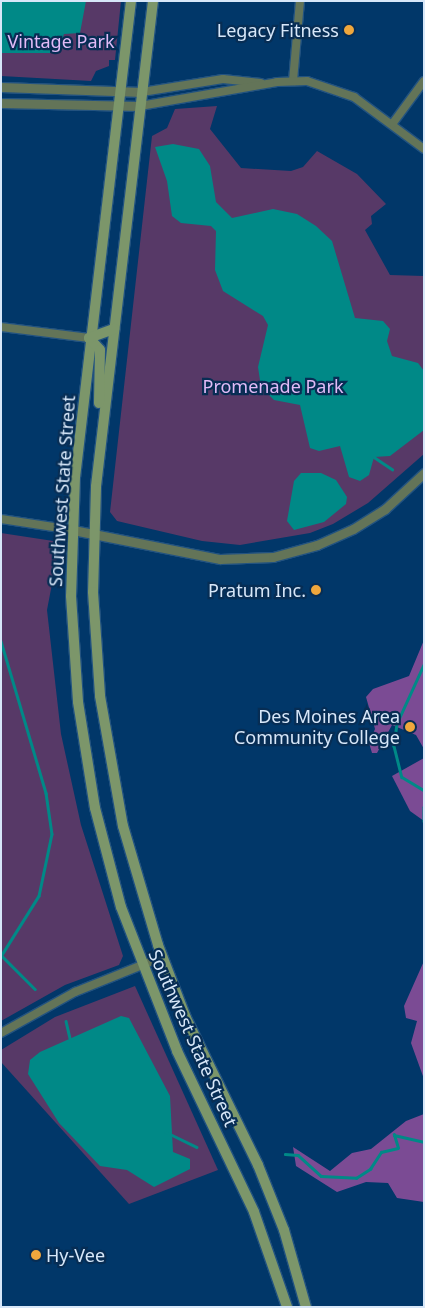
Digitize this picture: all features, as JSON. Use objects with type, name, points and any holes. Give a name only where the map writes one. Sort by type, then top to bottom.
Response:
[{"type":"main road","name":"Southwest State Street","points":[[131,1],[90,338],[73,530],[73,648],[85,752],[108,862],[142,966],[254,1212],[287,1307]]},
{"type":"main road","name":"Southwest State Street","points":[[153,1],[100,442],[93,533],[95,636],[110,764],[135,872],[162,957],[186,1018],[258,1165],[306,1307]]},
{"type":"main road","points":[[100,442],[100,354],[90,338],[114,329]]},
{"type":"street","points":[[293,81],[300,1]]},
{"type":"street","points":[[1,87],[142,92],[223,79],[266,84]]},
{"type":"street","points":[[1,103],[140,106],[293,81],[339,89],[393,123],[424,149]]},
{"type":"street","points":[[393,123],[424,81]]},
{"type":"street","points":[[1,327],[90,338]]},
{"type":"street","points":[[1,518],[93,533],[220,559],[280,556],[317,545],[361,525],[424,473]]},
{"type":"street","points":[[1,1033],[67,996],[162,957]]},
{"type":"green space","name":"Vintage Park","points":[[1,1],[121,1],[115,60],[109,60],[109,66],[96,71],[91,81],[1,76]]},
{"type":"green space","name":"Promenade Park","points":[[217,106],[210,129],[241,168],[291,171],[303,167],[317,151],[357,174],[386,204],[371,216],[372,224],[365,230],[390,275],[424,276],[424,454],[368,503],[333,524],[310,533],[240,545],[202,541],[117,521],[110,512],[152,136],[167,128],[175,109]]},
{"type":"green space","points":[[1,533],[60,542],[47,610],[61,734],[81,825],[123,956],[119,965],[65,985],[1,1021]]},
{"type":"green space","points":[[135,986],[218,1170],[129,1204],[1,1062],[1,1050],[55,1017]]},
{"type":"shaded area","points":[[1,1],[86,1],[80,33],[64,34],[58,52],[1,53]]},
{"type":"shaded area","points":[[173,144],[199,149],[210,166],[216,202],[232,218],[273,209],[297,214],[316,226],[332,241],[355,318],[383,321],[390,329],[387,341],[392,356],[418,363],[424,371],[424,430],[390,456],[374,457],[369,475],[360,481],[349,477],[340,446],[319,451],[310,448],[300,405],[274,400],[261,387],[258,367],[268,325],[263,316],[223,291],[215,270],[216,231],[211,226],[181,223],[172,216],[167,181],[155,147]]},
{"type":"shaded area","points":[[301,473],[321,473],[336,480],[347,497],[346,504],[324,522],[294,530],[287,521],[294,481]]},
{"type":"shaded area","points":[[424,640],[424,749],[416,735],[392,725],[377,753],[372,753],[369,743],[375,729],[366,697],[373,689],[409,676]]},
{"type":"shaded area","points":[[424,758],[424,821],[410,811],[392,776]]},
{"type":"shaded area","points":[[424,961],[424,1079],[411,1043],[417,1021],[406,1018],[404,1006]]},
{"type":"shaded area","points":[[121,1016],[129,1018],[170,1096],[173,1152],[190,1159],[190,1169],[154,1187],[127,1170],[100,1166],[59,1123],[28,1074],[30,1060],[40,1052]]},
{"type":"shaded area","points":[[424,1114],[424,1202],[397,1198],[388,1183],[366,1182],[337,1192],[296,1166],[293,1147],[330,1171],[352,1153],[371,1149],[406,1121]]},
{"type":"waterway","points":[[374,457],[392,469]]},
{"type":"waterway","points":[[1,641],[46,793],[52,834],[39,896],[2,955]]},
{"type":"waterway","points":[[424,665],[397,724],[394,746],[402,777],[424,790]]},
{"type":"waterway","points":[[424,807],[424,821]]},
{"type":"waterway","points":[[1,955],[35,989]]},
{"type":"waterway","points":[[66,1021],[70,1038]]},
{"type":"waterway","points":[[166,1132],[197,1147]]},
{"type":"waterway","points":[[285,1154],[298,1155],[321,1176],[356,1178],[370,1169],[381,1152],[398,1148],[394,1135],[424,1142]]},
{"type":"place","name":"Legacy Fitness","points":[[349,30]]},
{"type":"place","name":"Pratum Inc.","points":[[316,590]]},
{"type":"place","name":"Des Moines Area Community College","points":[[410,727]]},
{"type":"place","name":"Hy-Vee","points":[[36,1255]]}]
